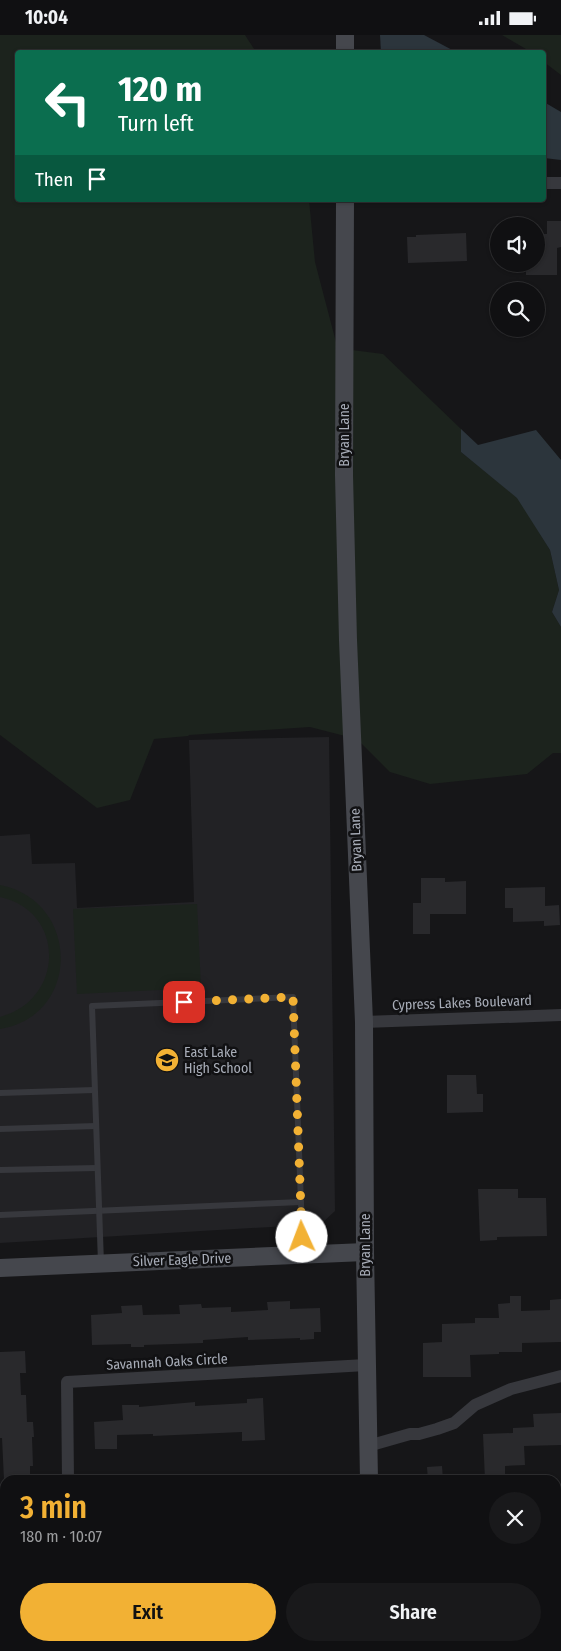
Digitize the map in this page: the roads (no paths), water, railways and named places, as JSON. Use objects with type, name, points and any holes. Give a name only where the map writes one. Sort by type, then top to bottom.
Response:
[{"type":"street","points":[[345,35],[345,50]]},
{"type":"street","points":[[546,183],[561,183]]},
{"type":"street","name":"Bryan Lane","points":[[345,202],[344,485],[348,650],[364,1022],[364,1252],[369,1475]]},
{"type":"street","name":"Cypress Lakes Boulevard","points":[[364,1022],[561,1015]]},
{"type":"street","name":"Silver Eagle Drive","points":[[0,1268],[364,1252]]},
{"type":"street","name":"Savannah Oaks Circle","points":[[68,1475],[67,1382],[366,1365]]},
{"type":"street","points":[[368,1446],[454,1423],[475,1405],[511,1389],[561,1376]]},
{"type":"lane","points":[[101,1264],[92,1006],[293,997],[303,1255]]},
{"type":"lane","points":[[0,1093],[94,1090]]},
{"type":"lane","points":[[0,1129],[96,1126]]},
{"type":"lane","points":[[0,1171],[97,1167]]},
{"type":"lane","points":[[0,1215],[301,1203]]},
{"type":"place","name":"East Lake High School","points":[[167,1060]]}]
